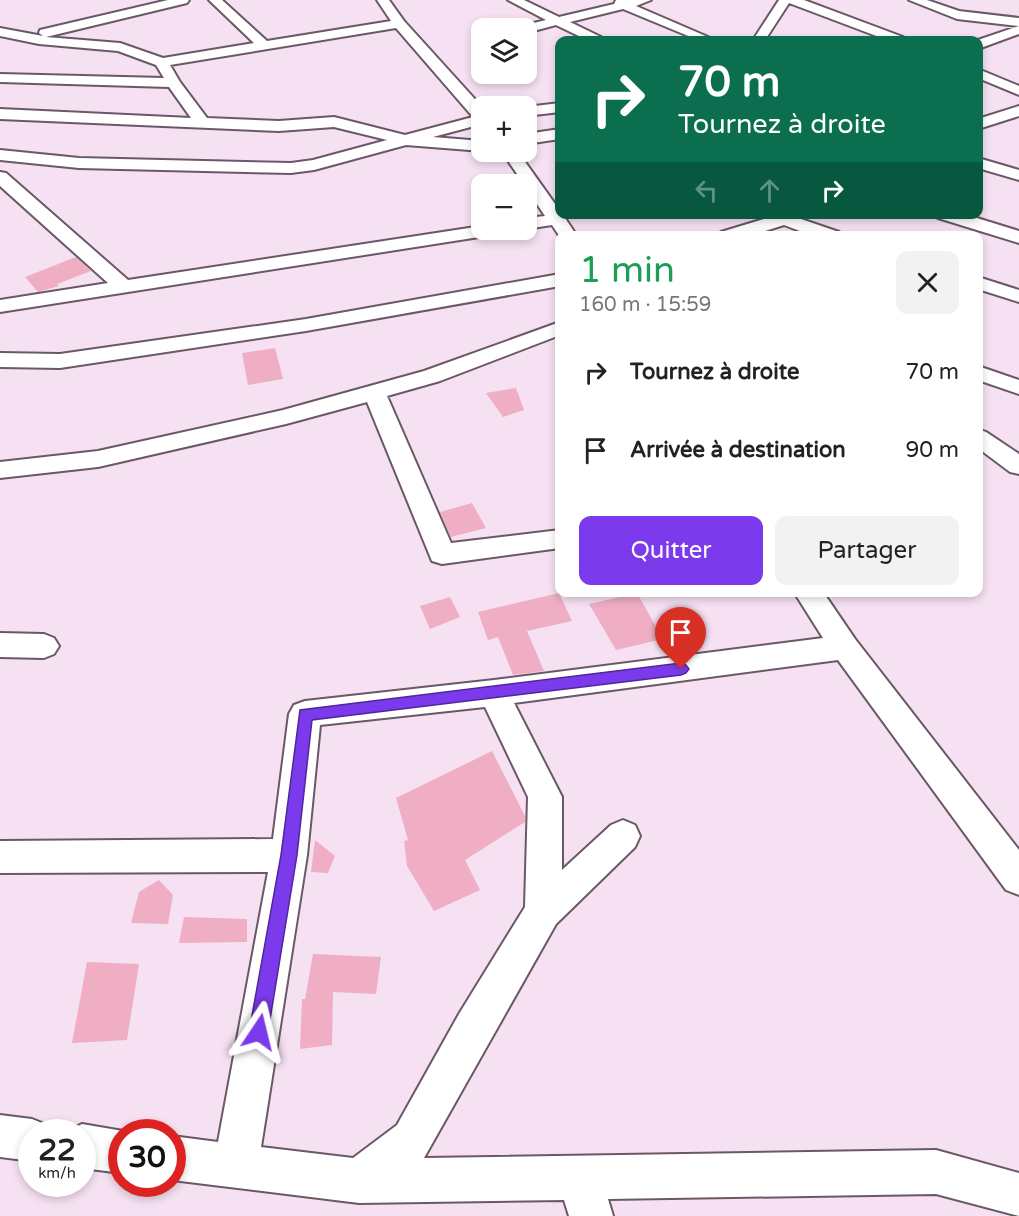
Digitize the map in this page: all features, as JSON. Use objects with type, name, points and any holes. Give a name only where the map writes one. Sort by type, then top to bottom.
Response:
[{"type":"street","points":[[115,0],[128,13]]},
{"type":"street","points":[[0,45],[20,38],[183,0]]},
{"type":"street","points":[[215,0],[263,45]]},
{"type":"street","points":[[382,0],[399,24],[471,106]]},
{"type":"street","points":[[514,0],[587,36]]},
{"type":"street","points":[[537,26],[618,3],[645,0]]},
{"type":"street","points":[[762,36],[785,0]]},
{"type":"street","points":[[793,0],[887,36]]},
{"type":"street","points":[[915,0],[957,15],[1019,25]]},
{"type":"street","points":[[618,3],[698,36]]},
{"type":"street","points":[[1019,7],[1019,25]]},
{"type":"street","points":[[0,32],[20,38],[120,47],[162,62],[399,24]]},
{"type":"street","points":[[983,43],[1019,25]]},
{"type":"street","points":[[162,62],[173,83],[201,121]]},
{"type":"street","points":[[983,76],[1019,91]]},
{"type":"street","points":[[0,78],[173,83]]},
{"type":"street","points":[[537,110],[555,108]]},
{"type":"street","points":[[983,122],[1019,111]]},
{"type":"street","points":[[0,114],[279,126],[334,122],[405,140],[471,145]]},
{"type":"street","points":[[0,155],[79,163],[291,168],[314,165],[471,121]]},
{"type":"street","points":[[537,137],[555,135]]},
{"type":"street","points":[[537,151],[549,152]]},
{"type":"street","points":[[517,162],[555,216]]},
{"type":"street","points":[[983,164],[1019,175]]},
{"type":"street","points":[[0,178],[124,287]]},
{"type":"street","points":[[537,222],[557,219],[565,231]]},
{"type":"street","points":[[744,231],[783,219]]},
{"type":"street","points":[[794,219],[821,231]]},
{"type":"street","points":[[960,219],[1019,237]]},
{"type":"street","points":[[0,306],[471,233]]},
{"type":"street","points":[[0,360],[60,361],[306,325],[555,281]]},
{"type":"street","points":[[984,285],[1019,296]]},
{"type":"street","points":[[0,470],[98,459],[286,417],[432,376],[555,330]]},
{"type":"street","points":[[983,375],[1019,387]]},
{"type":"street","points":[[374,392],[442,554],[555,540]]},
{"type":"street","points":[[983,441],[1019,466]]},
{"type":"street","points":[[811,597],[845,647],[1019,878]]},
{"type":"street","points":[[0,645],[44,646]]},
{"type":"street","points":[[236,1165],[289,855],[305,714],[494,693],[845,647]]},
{"type":"street","points":[[494,693],[545,797],[543,911]]},
{"type":"street","points":[[359,1181],[412,1140],[473,1028],[543,911],[623,836]]},
{"type":"street","points":[[0,857],[289,855]]},
{"type":"street","points":[[0,1136],[18,1138]]},
{"type":"street","points":[[186,1160],[359,1181],[586,1196],[936,1172],[1019,1195]]},
{"type":"building","points":[[76,257],[91,271],[57,284],[59,286],[38,292],[25,277]]},
{"type":"building","points":[[275,348],[283,379],[248,385],[242,353]]},
{"type":"building","points":[[516,388],[524,410],[503,417],[486,393]]},
{"type":"building","points":[[472,503],[486,528],[451,537],[440,512]]},
{"type":"building","points":[[555,594],[555,597],[561,597],[572,621],[527,631],[544,671],[513,675],[498,637],[488,640],[478,612]]},
{"type":"building","points":[[450,597],[460,617],[430,629],[420,606]]},
{"type":"building","points":[[620,597],[639,597],[663,639],[616,650],[589,604]]},
{"type":"building","points":[[492,751],[525,816],[525,822],[465,860],[480,890],[434,911],[407,866],[404,841],[408,840],[396,798]]},
{"type":"building","points":[[315,840],[335,856],[328,873],[311,872]]},
{"type":"building","points":[[159,880],[173,895],[168,924],[131,923],[139,892]]},
{"type":"building","points":[[184,917],[247,919],[247,942],[179,943]]},
{"type":"building","points":[[313,954],[381,957],[376,994],[333,992],[332,1045],[300,1049],[302,999],[305,999]]},
{"type":"building","points":[[87,962],[139,964],[127,1040],[72,1043]]},
{"type":"route","points":[[259,1032],[289,855],[305,714],[681,669]]}]
